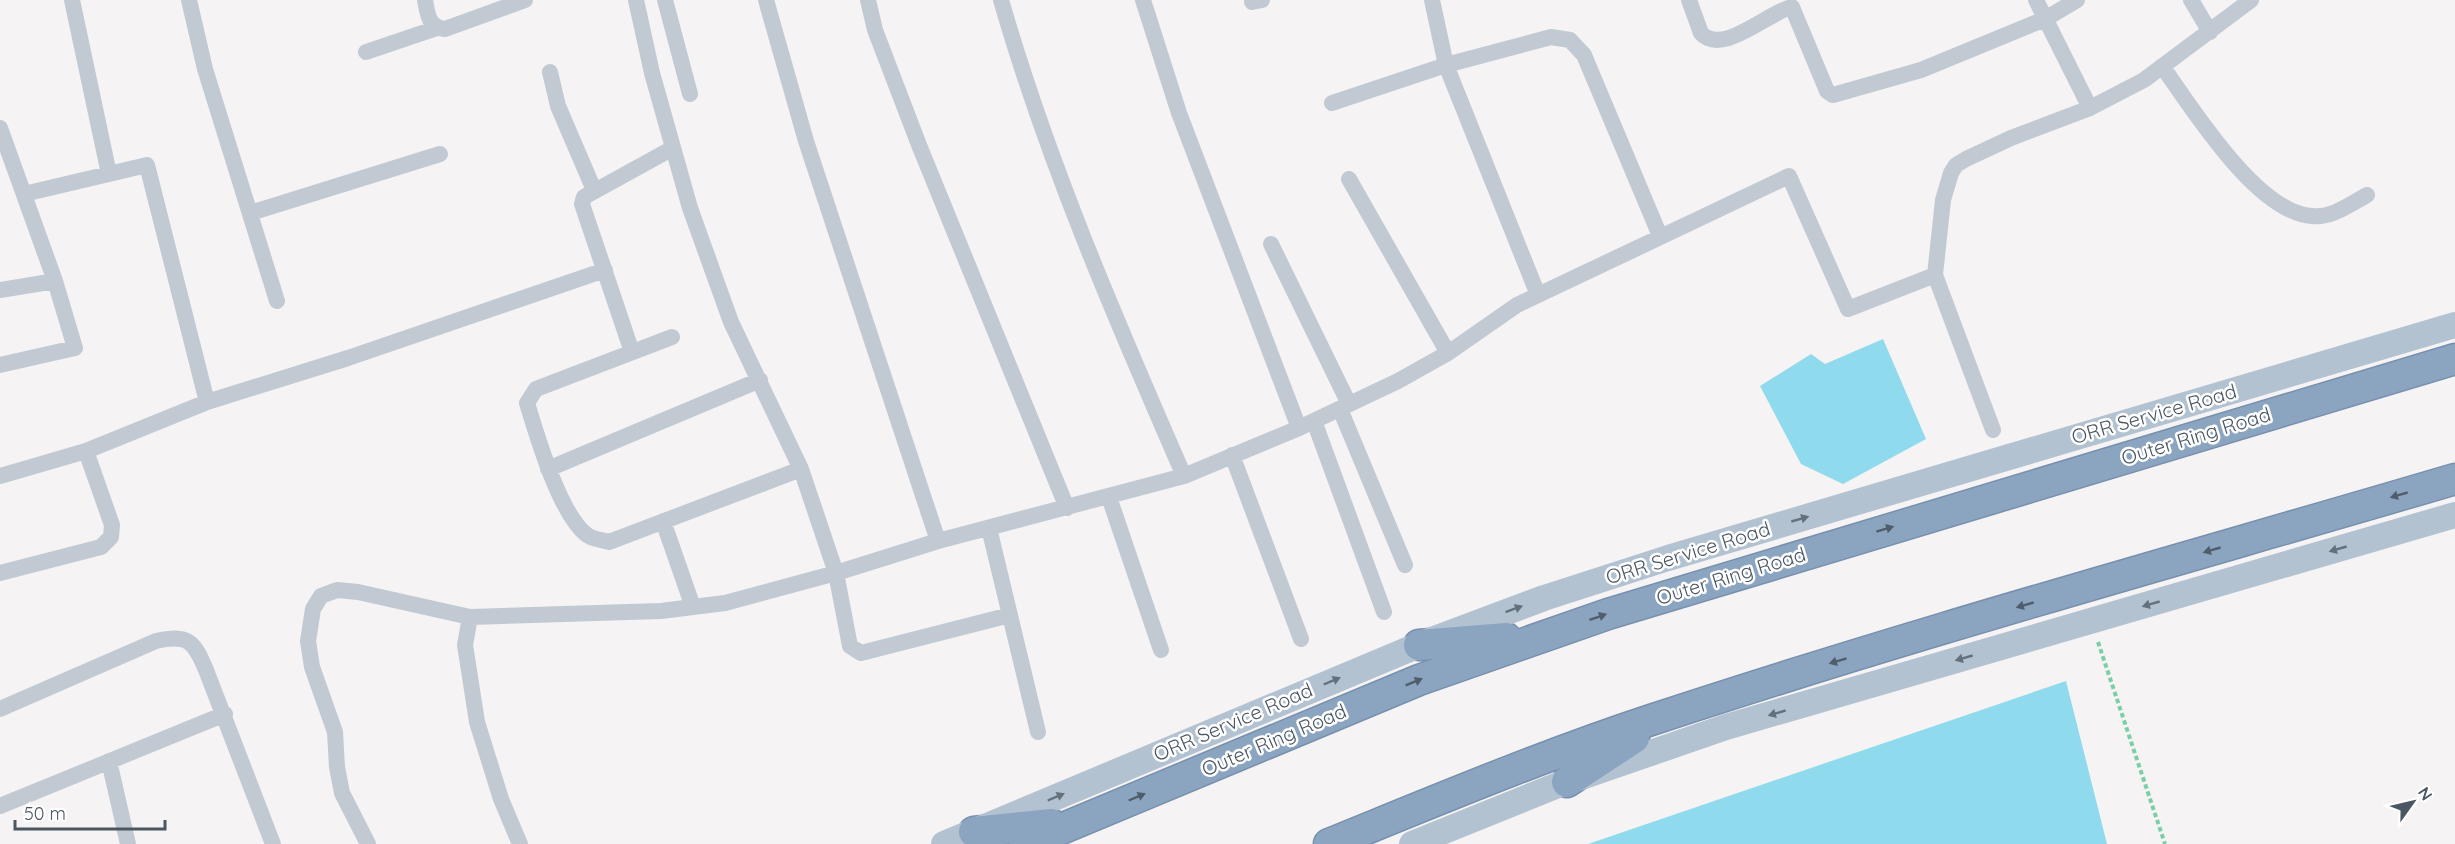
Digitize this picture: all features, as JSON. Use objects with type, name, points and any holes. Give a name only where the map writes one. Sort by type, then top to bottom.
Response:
[{"type":"highway","name":"Outer Ring Road","points":[[1025,844],[1419,680],[1546,635],[1773,562],[2455,359]]},
{"type":"highway","points":[[1329,844],[1549,757],[1670,714],[1883,647],[2455,479]]},
{"type":"highway","points":[[1419,645],[1546,635]]},
{"type":"highway","points":[[1567,782],[1670,714]]},
{"type":"highway","points":[[974,832],[1080,820]]},
{"type":"main road","name":"ORR Service Road","points":[[944,844],[1419,645],[1544,598],[1668,558],[2455,325]]},
{"type":"main road","points":[[1412,844],[1567,782],[1726,727],[2455,515]]},
{"type":"street","points":[[72,0],[109,174]]},
{"type":"street","points":[[189,0],[205,69],[277,301]]},
{"type":"street","points":[[425,0],[430,22],[437,28]]},
{"type":"street","points":[[366,52],[437,28],[445,29],[525,0]]},
{"type":"street","points":[[636,0],[652,72],[690,208],[731,322],[801,469],[836,573],[850,646],[861,653],[1010,615]]},
{"type":"street","points":[[665,0],[690,94]]},
{"type":"street","points":[[766,0],[806,141],[938,541]]},
{"type":"street","points":[[868,0],[875,30],[919,145],[1068,508]]},
{"type":"street","points":[[1001,0],[1024,79],[1108,300],[1184,476]]},
{"type":"street","points":[[1143,0],[1179,113],[1384,612]]},
{"type":"street","points":[[1432,0],[1446,65],[1538,295]]},
{"type":"street","points":[[1689,0],[1701,33],[1712,39],[1731,38],[1792,7],[1827,91],[1833,95],[1921,70],[2045,19],[2077,0]]},
{"type":"street","points":[[2036,0],[2090,108]]},
{"type":"street","points":[[2191,0],[2210,32]]},
{"type":"street","points":[[1994,430],[1935,275],[1943,200],[1946,186],[1956,165],[2011,138],[2090,108],[2144,80],[2251,0]]},
{"type":"street","points":[[1332,103],[1446,65],[1551,37],[1570,40],[1584,55],[1660,236]]},
{"type":"street","points":[[2162,66],[2227,154],[2258,188],[2279,205],[2299,215],[2314,217],[2332,214],[2367,195]]},
{"type":"street","points":[[550,72],[558,106],[594,190]]},
{"type":"street","points":[[0,128],[55,281],[75,348],[0,364]]},
{"type":"street","points":[[632,352],[582,204],[584,197],[594,190],[673,148]]},
{"type":"street","points":[[250,213],[440,154]]},
{"type":"street","points":[[24,194],[147,165],[207,402]]},
{"type":"street","points":[[368,844],[342,793],[337,767],[335,732],[312,667],[308,640],[313,609],[321,596],[337,590],[358,592],[470,617],[661,611],[725,603],[836,573],[938,541],[1184,476],[1307,424],[1398,381],[1448,353],[1517,305],[1789,176],[1848,309],[1935,275]]},
{"type":"street","points":[[1349,178],[1448,353]]},
{"type":"street","points":[[1271,244],[1345,406],[1404,565]]},
{"type":"street","points":[[0,476],[86,451],[207,402],[348,358],[605,270]]},
{"type":"street","points":[[0,290],[55,281]]},
{"type":"street","points":[[672,337],[536,389],[527,403],[548,469],[578,525],[588,537],[609,542],[801,469]]},
{"type":"street","points":[[548,469],[760,380]]},
{"type":"street","points":[[0,573],[101,547],[111,537],[112,525],[86,451]]},
{"type":"street","points":[[1232,455],[1301,639]]},
{"type":"street","points":[[1108,497],[1161,650]]},
{"type":"street","points":[[663,521],[693,607]]},
{"type":"street","points":[[989,528],[1038,732]]},
{"type":"street","points":[[470,617],[465,645],[477,722],[501,799],[520,844]]},
{"type":"street","points":[[0,709],[156,641],[177,636],[188,641],[198,650],[225,714],[273,844]]},
{"type":"street","points":[[0,806],[225,714]]},
{"type":"street","points":[[109,762],[128,844]]},
{"type":"path","points":[[2092,621],[2165,844]]},
{"type":"water","points":[[1883,339],[1926,439],[1843,484],[1801,464],[1760,386],[1811,354],[1825,364]]},
{"type":"water","points":[[2066,681],[2107,844],[1588,844]]}]
